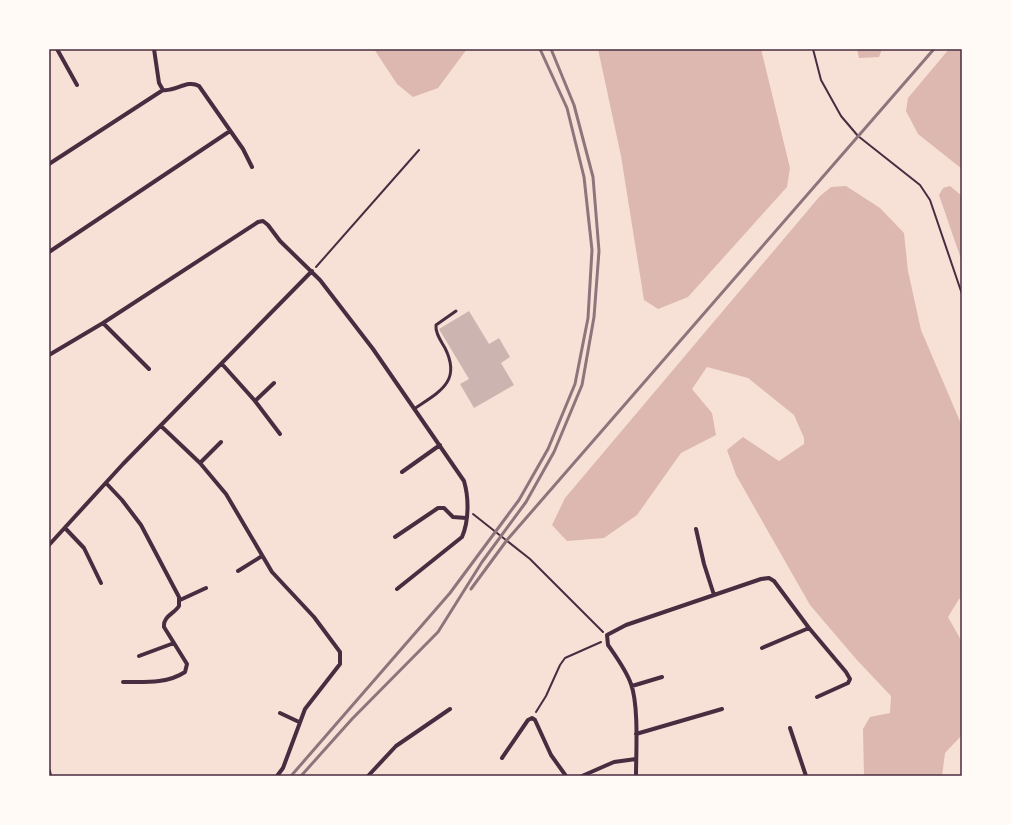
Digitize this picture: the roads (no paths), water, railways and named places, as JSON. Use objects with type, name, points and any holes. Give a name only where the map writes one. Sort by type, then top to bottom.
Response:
[{"type":"street","points":[[57,49],[77,85]]},
{"type":"street","points":[[154,49],[159,83],[163,90]]},
{"type":"street","points":[[49,164],[163,90],[169,91],[194,83],[199,86],[230,131],[252,167]]},
{"type":"street","points":[[49,252],[230,131]]},
{"type":"street","points":[[49,355],[103,323],[258,222],[263,221],[268,225],[280,241],[312,271],[373,349],[464,481],[467,492],[467,511],[462,537],[397,589]]},
{"type":"street","points":[[49,545],[106,483],[312,271]]},
{"type":"street","points":[[103,323],[149,370]]},
{"type":"street","points":[[222,364],[255,401],[280,434]]},
{"type":"street","points":[[255,401],[274,383]]},
{"type":"street","points":[[161,426],[200,463],[236,508],[262,556],[278,581],[314,617],[340,652],[340,664],[311,700],[299,722],[283,768],[277,776]]},
{"type":"street","points":[[200,463],[220,442]]},
{"type":"street","points":[[402,472],[440,445]]},
{"type":"street","points":[[106,483],[122,500],[141,525],[180,600],[177,610],[166,618],[164,627],[187,664],[185,672],[170,680],[152,682],[123,682]]},
{"type":"street","points":[[394,537],[438,508],[444,508],[453,516],[466,518]]},
{"type":"street","points":[[65,528],[84,548],[101,583]]},
{"type":"street","points":[[696,529],[714,595]]},
{"type":"street","points":[[238,571],[262,556]]},
{"type":"street","points":[[636,776],[636,734],[632,686],[627,674],[608,645],[606,637],[626,624],[761,579],[769,578],[774,581],[850,679],[848,683],[817,697]]},
{"type":"street","points":[[180,600],[206,588]]},
{"type":"street","points":[[762,648],[809,628]]},
{"type":"street","points":[[139,656],[174,643]]},
{"type":"street","points":[[632,686],[662,677]]},
{"type":"street","points":[[368,776],[396,746],[450,709]]},
{"type":"street","points":[[636,734],[722,709]]},
{"type":"street","points":[[280,713],[299,722]]},
{"type":"street","points":[[502,758],[528,720],[532,718],[535,720],[551,756],[566,776]]},
{"type":"street","points":[[790,728],[806,776]]},
{"type":"street","points":[[582,776],[614,762],[636,759]]},
{"type":"street","points":[[49,771],[50,776]]},
{"type":"lane","points":[[414,408],[442,389],[450,378],[448,355],[436,330],[436,325],[456,311]]},
{"type":"railway","points":[[291,776],[450,593],[519,500],[548,449],[575,384],[588,318],[592,250],[584,177],[567,108],[540,49]]},
{"type":"railway","points":[[301,776],[352,719],[438,632],[482,562],[526,502],[554,452],[582,385],[594,317],[599,251],[593,177],[574,105],[551,49]]},
{"type":"railway","points":[[471,589],[507,540],[934,49]]}]
